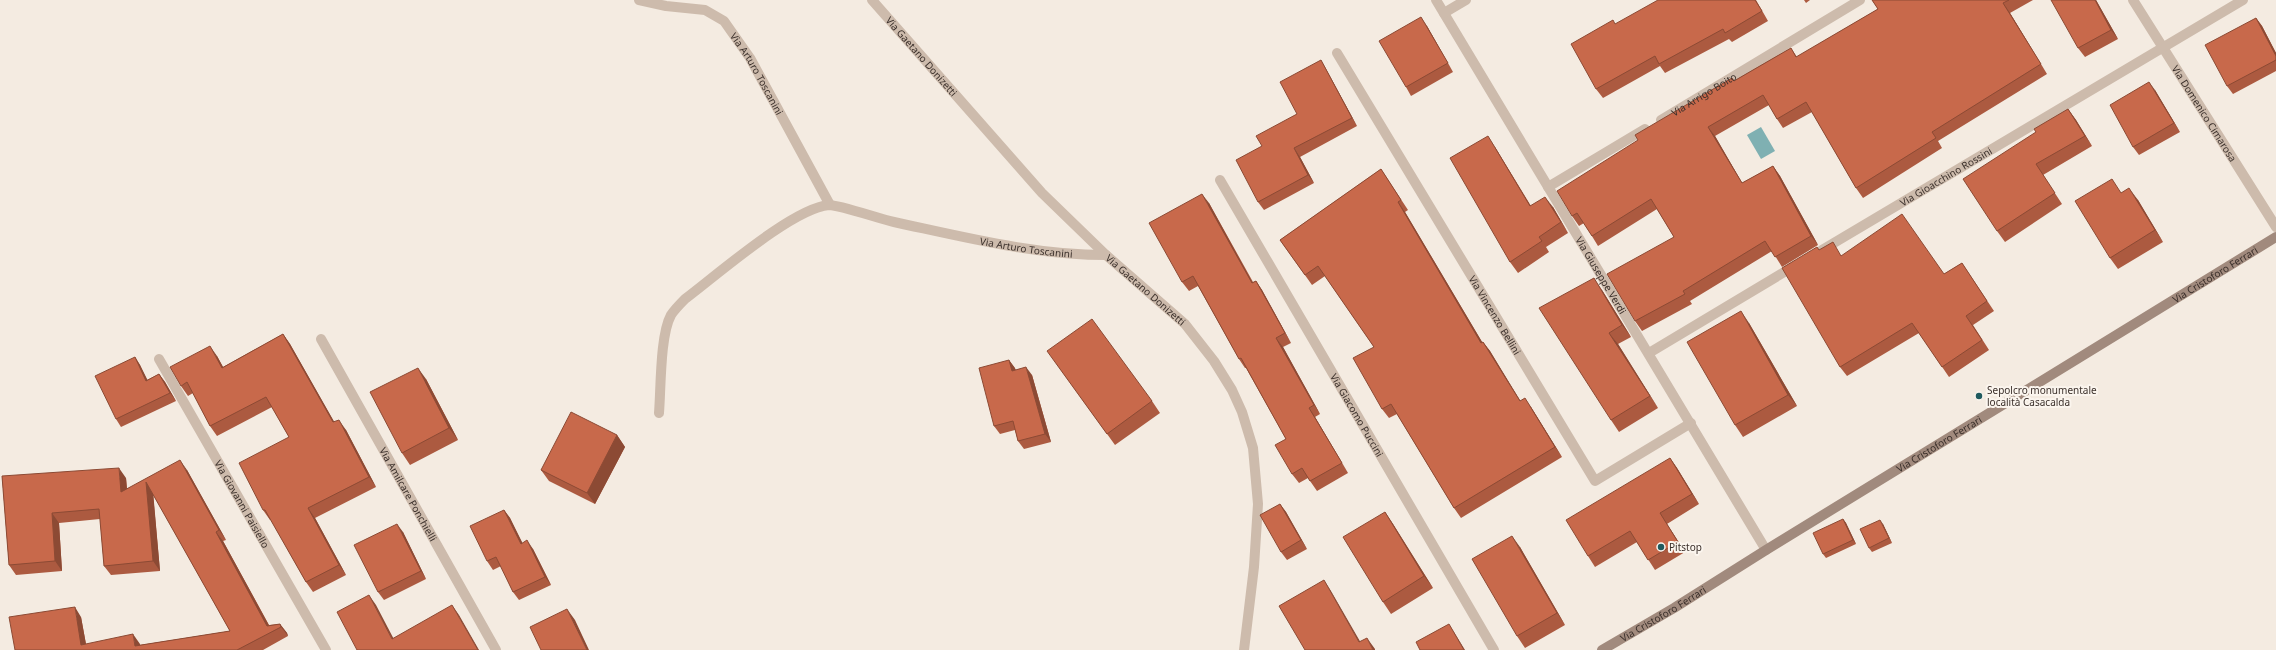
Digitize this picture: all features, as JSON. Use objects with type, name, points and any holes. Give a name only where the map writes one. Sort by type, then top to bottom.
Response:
[{"type":"main road","name":"Via Cristoforo Ferrari","points":[[1602,650],[1688,600],[1766,550],[2276,237]]},
{"type":"street","name":"Via Arturo Toscanini","points":[[639,0],[666,6],[705,10],[724,21],[750,58],[830,205],[887,221],[1019,249],[1062,254],[1106,255]]},
{"type":"street","name":"Via Gaetano Donizetti","points":[[872,0],[1038,188],[1106,255],[1175,313],[1192,331],[1224,375],[1242,412],[1253,448],[1258,504],[1254,566],[1244,650]]},
{"type":"street","name":"Via Giuseppe Verdi","points":[[1436,0],[1766,550]]},
{"type":"street","points":[[1444,13],[1466,0]]},
{"type":"street","name":"Via Arrigo Boito","points":[[1548,187],[1860,0]]},
{"type":"street","name":"Via Domenico Cimarosa","points":[[2133,0],[2276,227]]},
{"type":"street","name":"Via Gioacchino Rossini","points":[[1649,353],[2243,0]]},
{"type":"street","name":"Via Vincenzo Bellini","points":[[1337,53],[1595,481],[1691,423]]},
{"type":"street","name":"Via Giacomo Puccini","points":[[1220,180],[1494,650]]},
{"type":"street","points":[[659,413],[665,336],[670,316],[674,310],[685,299],[791,219],[806,212],[830,205]]},
{"type":"street","name":"Via Amilcare Ponchielli","points":[[321,339],[496,650]]},
{"type":"street","name":"Via Giovanni Paisiello","points":[[159,359],[326,650]]},
{"type":"water","points":[[1761,127],[1775,151],[1761,159],[1747,135]]},
{"type":"building","points":[[1658,0],[1755,0],[1762,11],[1725,33],[1723,29],[1659,64],[1655,56],[1596,89],[1571,44],[1613,20],[1615,24]]},
{"type":"building","points":[[1872,0],[2009,0],[2003,3],[2041,64],[1932,132],[1936,138],[1856,188],[1806,102],[1777,119],[1763,95],[1708,127],[1742,183],[1773,166],[1811,236],[1775,257],[1765,241],[1683,291],[1685,294],[1635,321],[1607,274],[1674,237],[1651,199],[1592,236],[1577,213],[1572,216],[1557,191],[1638,140],[1635,135],[1732,78],[1734,81],[1791,48],[1796,57],[1878,9]]},
{"type":"building","points":[[2051,0],[2095,0],[2111,30],[2078,48]]},
{"type":"building","points":[[1421,17],[1448,63],[1406,87],[1379,41]]},
{"type":"building","points":[[2256,18],[2276,56],[2276,60],[2227,86],[2205,45]]},
{"type":"building","points":[[1321,60],[1352,118],[1294,148],[1308,175],[1258,202],[1236,160],[1262,146],[1256,136],[1297,114],[1280,82]]},
{"type":"building","points":[[2149,82],[2174,123],[2133,147],[2110,105]]},
{"type":"building","points":[[2068,109],[2085,136],[2036,164],[2055,193],[1997,231],[1963,179],[2036,132],[2034,129]]},
{"type":"building","points":[[1488,136],[1530,206],[1545,197],[1561,222],[1539,237],[1542,241],[1510,262],[1450,158]]},
{"type":"building","points":[[1381,169],[1401,200],[1398,202],[1481,343],[1483,342],[1520,401],[1525,398],[1555,447],[1454,508],[1391,404],[1382,409],[1353,358],[1374,347],[1318,266],[1305,275],[1280,240]]},
{"type":"building","points":[[2112,179],[2121,193],[2129,188],[2155,230],[2110,258],[2075,201]]},
{"type":"building","points":[[1202,194],[1252,283],[1256,281],[1285,333],[1276,338],[1314,405],[1309,408],[1342,463],[1310,481],[1302,468],[1292,474],[1275,445],[1286,439],[1241,358],[1239,359],[1193,276],[1182,282],[1149,223]]},
{"type":"building","points":[[1902,214],[1944,274],[1962,263],[1987,301],[1966,316],[1982,340],[1942,367],[1912,323],[1840,367],[1782,268],[1817,247],[1819,250],[1833,242],[1841,256]]},
{"type":"building","points":[[1594,278],[1622,325],[1609,333],[1650,396],[1611,420],[1539,308]]},
{"type":"building","points":[[1741,311],[1788,395],[1735,425],[1687,342]]},
{"type":"building","points":[[1092,319],[1152,401],[1107,434],[1047,351]]},
{"type":"building","points":[[283,334],[333,422],[339,420],[369,477],[308,508],[339,565],[306,582],[265,510],[263,510],[239,463],[289,437],[266,397],[210,426],[187,382],[181,386],[170,367],[210,346],[222,368]]},
{"type":"building","points":[[135,357],[146,381],[159,374],[170,393],[116,419],[95,376]]},
{"type":"building","points":[[1009,360],[1012,371],[1026,367],[1045,434],[1018,441],[1013,421],[994,426],[979,368]]},
{"type":"building","points":[[418,368],[449,428],[402,453],[370,392]]},
{"type":"building","points":[[571,412],[617,435],[587,493],[541,470]]},
{"type":"building","points":[[1670,458],[1692,494],[1660,513],[1678,542],[1648,560],[1630,531],[1588,556],[1566,520]]},
{"type":"building","points":[[180,460],[219,530],[216,532],[267,626],[280,624],[281,627],[237,650],[15,650],[9,617],[75,607],[81,645],[133,634],[135,646],[230,631],[146,482],[153,561],[104,566],[99,509],[52,513],[55,561],[9,565],[2,476],[119,468],[121,492]]},
{"type":"building","points":[[1280,504],[1301,540],[1281,552],[1260,515]]},
{"type":"building","points":[[504,510],[521,544],[527,540],[545,577],[513,592],[496,557],[487,561],[470,526]]},
{"type":"building","points":[[1385,512],[1424,576],[1383,602],[1343,537]]},
{"type":"building","points":[[1843,519],[1853,540],[1823,554],[1813,533]]},
{"type":"building","points":[[1880,520],[1889,538],[1869,548],[1860,529]]},
{"type":"building","points":[[397,524],[421,571],[378,592],[354,545]]},
{"type":"building","points":[[1512,536],[1557,613],[1517,636],[1472,559]]},
{"type":"building","points":[[1324,580],[1359,642],[1367,638],[1373,650],[1305,650],[1279,606]]},
{"type":"building","points":[[369,595],[392,639],[452,605],[478,650],[357,650],[337,612]]},
{"type":"building","points":[[567,609],[587,650],[541,650],[530,627]]},
{"type":"building","points":[[1449,624],[1464,650],[1420,650],[1416,642]]},
{"type":"place","name":"Sepolcro monumentale località Casacalda","points":[[1979,396]]},
{"type":"place","name":"Pitstop","points":[[1661,547]]}]
